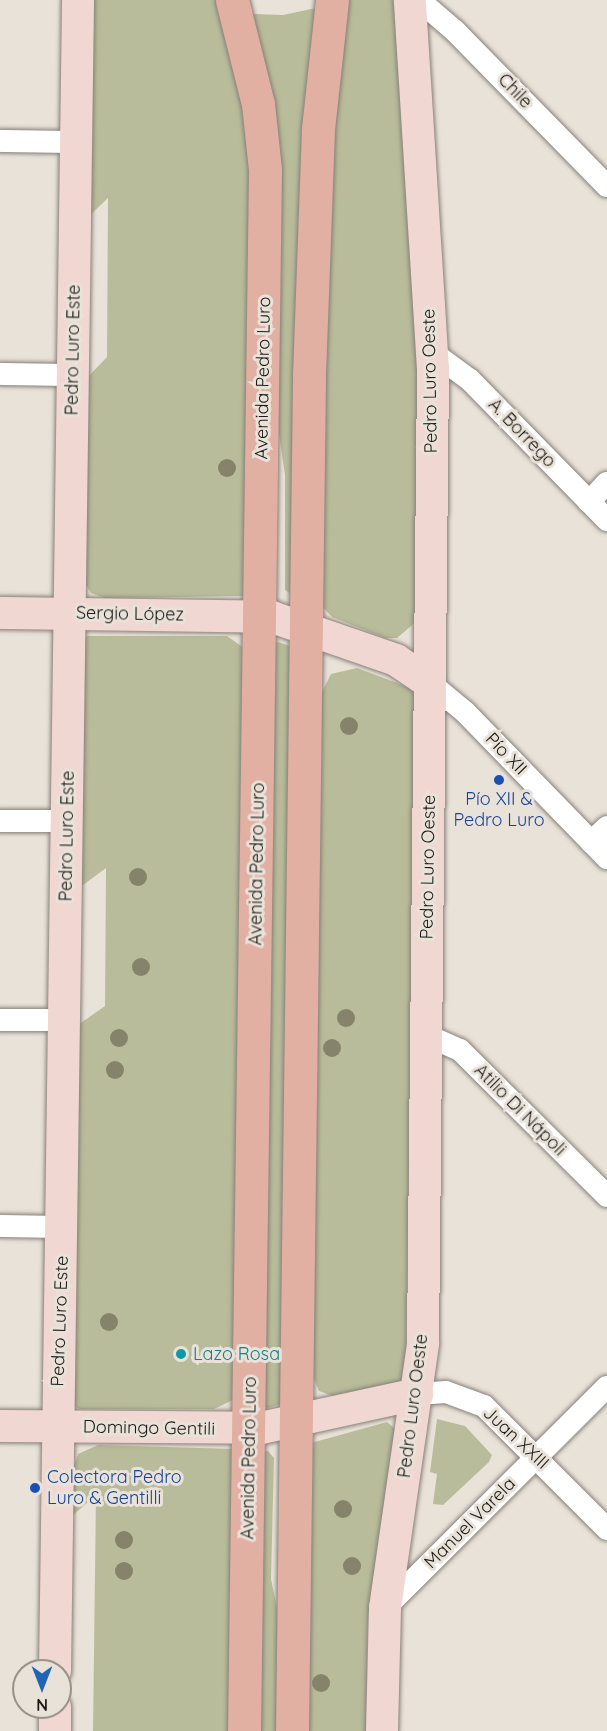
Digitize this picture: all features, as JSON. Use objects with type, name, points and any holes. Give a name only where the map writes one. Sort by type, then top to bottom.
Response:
[{"type":"main road","name":"Avenida Pedro Luro","points":[[232,0],[258,104],[265,163],[250,1429],[244,1731]]},
{"type":"main road","points":[[292,1731],[298,1422],[309,366],[317,152],[332,0]]},
{"type":"street","name":"Pedro Luro Este","points":[[55,1659],[78,0]]},
{"type":"street","name":"Pedro Luro Oeste","points":[[382,1731],[385,1608],[423,1355],[432,352],[410,0]]},
{"type":"street","name":"Chile","points":[[418,0],[456,31],[607,186]]},
{"type":"street","points":[[0,141],[76,142]]},
{"type":"street","name":"A. Borrego","points":[[432,352],[470,380],[607,520]]},
{"type":"street","points":[[0,374],[73,375]]},
{"type":"street","points":[[589,502],[607,483]]},
{"type":"street","name":"Sergio López","points":[[0,613],[260,616]]},
{"type":"street","name":"Pío XII","points":[[260,616],[307,628],[396,660],[465,712],[602,842]]},
{"type":"street","points":[[396,660],[417,654],[430,634]]},
{"type":"street","points":[[0,821],[68,821]]},
{"type":"street","points":[[0,1020],[65,1020]]},
{"type":"street","name":"Atilio Di Nápoli","points":[[426,1035],[464,1054],[607,1196]]},
{"type":"street","points":[[0,1226],[62,1227]]},
{"type":"street","name":"Manuel Varela","points":[[385,1608],[607,1387]]},
{"type":"street","name":"Juan XXIII","points":[[298,1422],[417,1394],[446,1392],[475,1401],[537,1457],[607,1529]]},
{"type":"street","name":"Domingo Gentili","points":[[0,1426],[250,1429],[298,1422]]},
{"type":"green space","points":[[92,0],[218,0],[252,143],[246,596],[105,598],[91,593],[83,580],[86,379],[107,357],[108,198],[88,217]]},
{"type":"green space","points":[[345,0],[396,0],[418,362],[416,622],[397,638],[385,638],[332,617],[322,606],[321,414],[332,114]]},
{"type":"green space","points":[[316,8],[293,595],[285,590],[285,475],[278,427],[251,14],[283,15]]},
{"type":"green space","points":[[88,636],[227,636],[244,648],[233,1400],[214,1409],[80,1409],[74,1406],[78,1025],[105,1006],[106,868],[79,888],[84,638]]},
{"type":"green space","points":[[278,642],[293,647],[283,1403],[268,1408],[264,1406],[274,643]]},
{"type":"green space","points":[[357,668],[413,689],[416,695],[406,1357],[403,1382],[336,1397],[319,1391],[312,1374],[321,694],[331,674]]},
{"type":"green space","points":[[437,1419],[465,1426],[492,1455],[489,1462],[443,1505],[433,1504],[437,1474],[430,1472]]},
{"type":"green space","points":[[387,1422],[396,1430],[368,1618],[366,1731],[305,1731],[311,1443]]},
{"type":"green space","points":[[98,1445],[233,1449],[233,1731],[93,1731],[96,1495],[72,1516],[73,1469],[78,1454]]},
{"type":"green space","points":[[268,1451],[274,1458],[271,1579],[280,1622],[280,1731],[256,1731],[264,1452]]},
{"type":"place","name":"Pío XII & Pedro Luro","points":[[499,780]]},
{"type":"place","name":"Lazo Rosa","points":[[181,1354]]},
{"type":"place","name":"Colectora Pedro Luro & Gentilli","points":[[35,1488]]}]
